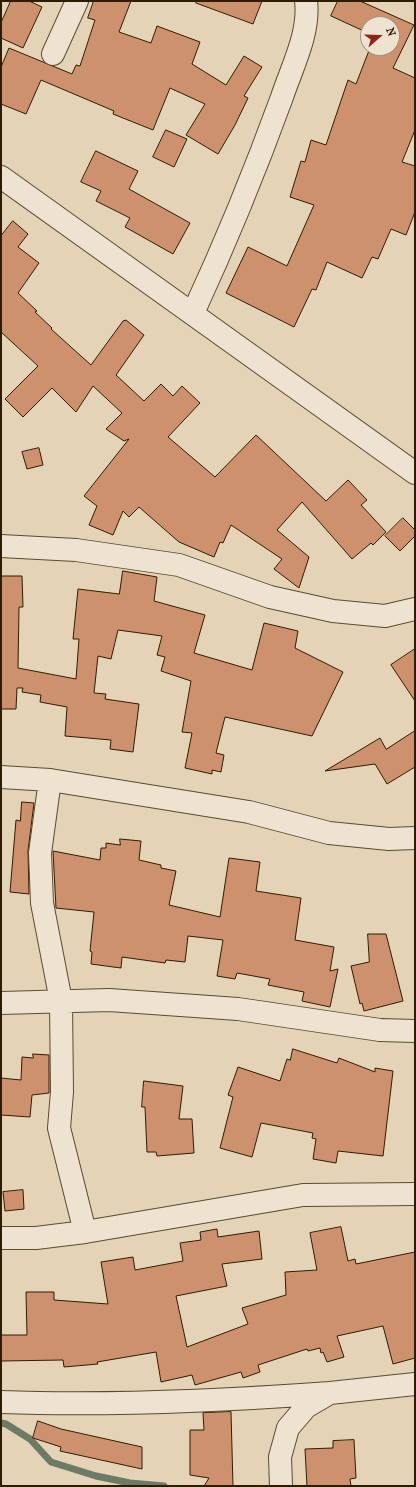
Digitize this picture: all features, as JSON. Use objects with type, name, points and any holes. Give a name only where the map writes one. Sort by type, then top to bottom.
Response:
[{"type":"street","points":[[53,54],[77,1]]},
{"type":"street","points":[[193,313],[226,242],[262,152],[304,33],[307,10],[306,1]]},
{"type":"street","points":[[1,177],[415,473]]},
{"type":"street","points":[[1,546],[76,550],[179,565],[270,597],[333,611],[386,616],[415,609]]},
{"type":"street","points":[[1,777],[50,780],[248,812],[329,833],[389,839],[415,838]]},
{"type":"street","points":[[50,780],[40,853],[42,903],[60,1001],[62,1092],[60,1128],[85,1232]]},
{"type":"street","points":[[1,1003],[109,1000],[238,1009],[380,1030],[415,1031]]},
{"type":"street","points":[[1,1238],[36,1238],[85,1232],[303,1195],[415,1194]]},
{"type":"street","points":[[1,1402],[61,1404],[129,1403],[258,1398],[330,1393],[415,1384]]},
{"type":"street","points":[[281,1486],[280,1458],[288,1428],[306,1407],[330,1393]]},
{"type":"building","points":[[11,1],[29,1],[42,7],[23,48],[1,38],[1,23]]},
{"type":"building","points":[[94,1],[131,1],[119,32],[151,43],[157,26],[200,42],[192,64],[226,85],[244,56],[262,67],[244,96],[248,98],[235,125],[218,154],[186,135],[205,104],[170,88],[153,130],[113,114],[114,111],[41,80],[26,114],[1,104],[1,67],[9,48],[72,74],[76,65],[80,66],[95,20],[88,18]]},
{"type":"building","points":[[197,1],[262,1],[253,24],[196,3]]},
{"type":"building","points":[[338,1],[360,1],[394,16],[360,16],[360,29],[331,16]]},
{"type":"building","points":[[400,19],[414,25],[400,54]]},
{"type":"building","points":[[367,56],[399,56],[393,68],[415,78],[415,130],[402,162],[415,166],[415,212],[406,235],[391,229],[378,259],[372,257],[362,278],[327,262],[316,290],[312,289],[294,327],[226,293],[248,247],[287,266],[314,205],[290,197],[301,161],[305,162],[311,140],[326,145],[348,80],[356,84]]},
{"type":"building","points":[[166,130],[187,139],[174,167],[153,157]]},
{"type":"building","points":[[96,151],[138,171],[129,189],[190,223],[173,254],[125,227],[130,218],[96,201],[101,191],[81,182]]},
{"type":"building","points":[[13,221],[28,234],[18,247],[39,263],[18,293],[37,311],[35,312],[52,328],[51,329],[91,365],[123,321],[126,320],[144,335],[116,375],[144,401],[161,384],[173,396],[182,386],[200,403],[168,437],[215,477],[256,435],[326,501],[348,480],[367,500],[361,505],[386,532],[373,545],[371,543],[352,559],[302,502],[277,530],[309,557],[299,588],[274,569],[282,559],[231,525],[223,543],[220,542],[214,557],[179,542],[139,507],[129,517],[123,511],[113,535],[89,525],[97,506],[84,496],[129,439],[124,441],[106,429],[122,413],[93,386],[76,412],[52,388],[23,417],[5,399],[38,366],[1,332],[1,236]]},
{"type":"building","points":[[39,448],[43,465],[27,469],[22,452]]},
{"type":"building","points":[[403,518],[415,530],[415,536],[400,551],[385,536]]},
{"type":"building","points":[[123,571],[157,577],[154,601],[205,615],[194,653],[252,670],[264,623],[298,631],[295,648],[343,672],[312,736],[225,717],[216,753],[224,755],[221,772],[212,770],[212,774],[185,768],[192,733],[182,732],[191,681],[161,671],[165,657],[157,655],[162,636],[118,630],[111,659],[98,656],[94,693],[106,694],[105,699],[139,704],[133,752],[110,749],[111,740],[65,736],[67,707],[40,702],[41,695],[22,692],[23,688],[17,688],[16,709],[1,709],[1,576],[22,576],[23,607],[19,607],[18,668],[76,679],[79,639],[73,639],[78,589],[119,594]]},
{"type":"building","points":[[415,649],[415,701],[391,665]]},
{"type":"building","points":[[415,731],[415,767],[387,784],[375,764],[325,771],[380,738],[386,749]]},
{"type":"building","points":[[22,802],[34,803],[28,851],[29,894],[10,892],[16,820],[20,821]]},
{"type":"building","points":[[120,839],[141,841],[139,860],[161,865],[161,868],[176,871],[169,905],[220,917],[229,858],[260,862],[256,891],[301,898],[295,940],[334,947],[330,971],[338,969],[330,1007],[302,1001],[304,992],[268,985],[270,979],[237,973],[235,979],[217,976],[223,940],[188,936],[185,962],[166,960],[165,963],[122,957],[121,968],[91,964],[92,952],[90,951],[94,912],[56,908],[53,851],[100,860],[101,848],[106,848],[106,843],[120,845]]},
{"type":"building","points":[[368,934],[386,934],[403,1001],[364,1011],[362,1003],[360,1004],[351,966],[369,962]]},
{"type":"building","points":[[293,1049],[337,1063],[339,1058],[375,1072],[375,1068],[393,1071],[383,1156],[338,1151],[336,1163],[313,1159],[316,1139],[312,1138],[313,1133],[261,1123],[252,1157],[220,1148],[233,1097],[228,1095],[238,1067],[280,1081],[287,1059],[290,1060]]},
{"type":"building","points":[[33,1054],[49,1055],[49,1093],[32,1095],[30,1117],[1,1115],[1,1078],[21,1080],[22,1057],[33,1058]]},
{"type":"building","points":[[144,1081],[183,1086],[179,1119],[192,1119],[194,1153],[157,1156],[156,1152],[147,1152],[145,1107],[142,1107]]},
{"type":"building","points":[[23,1190],[24,1209],[5,1211],[3,1192]]},
{"type":"building","points":[[341,1227],[348,1261],[355,1259],[356,1264],[415,1252],[415,1358],[393,1364],[383,1326],[337,1336],[344,1357],[327,1362],[323,1352],[321,1353],[320,1348],[308,1351],[307,1349],[258,1365],[260,1372],[243,1378],[241,1372],[195,1385],[192,1375],[161,1382],[156,1352],[97,1362],[98,1364],[64,1367],[63,1360],[1,1361],[1,1335],[27,1335],[26,1292],[54,1292],[54,1300],[108,1304],[101,1262],[133,1257],[135,1270],[183,1261],[180,1243],[201,1240],[200,1232],[217,1229],[218,1237],[259,1231],[262,1259],[222,1264],[227,1286],[176,1296],[187,1347],[248,1324],[242,1308],[286,1295],[285,1272],[317,1270],[310,1233]]},
{"type":"building","points":[[231,1412],[233,1486],[204,1486],[209,1478],[190,1475],[190,1430],[204,1430],[203,1413]]},
{"type":"building","points":[[38,1421],[61,1429],[142,1447],[142,1469],[60,1451],[61,1447],[33,1438]]},
{"type":"building","points":[[354,1440],[356,1478],[350,1479],[351,1486],[307,1486],[305,1449],[333,1448],[333,1441]]},
{"type":"waterway","points":[[1,1423],[6,1424],[30,1439],[51,1462],[96,1476],[130,1483],[164,1486]]}]
